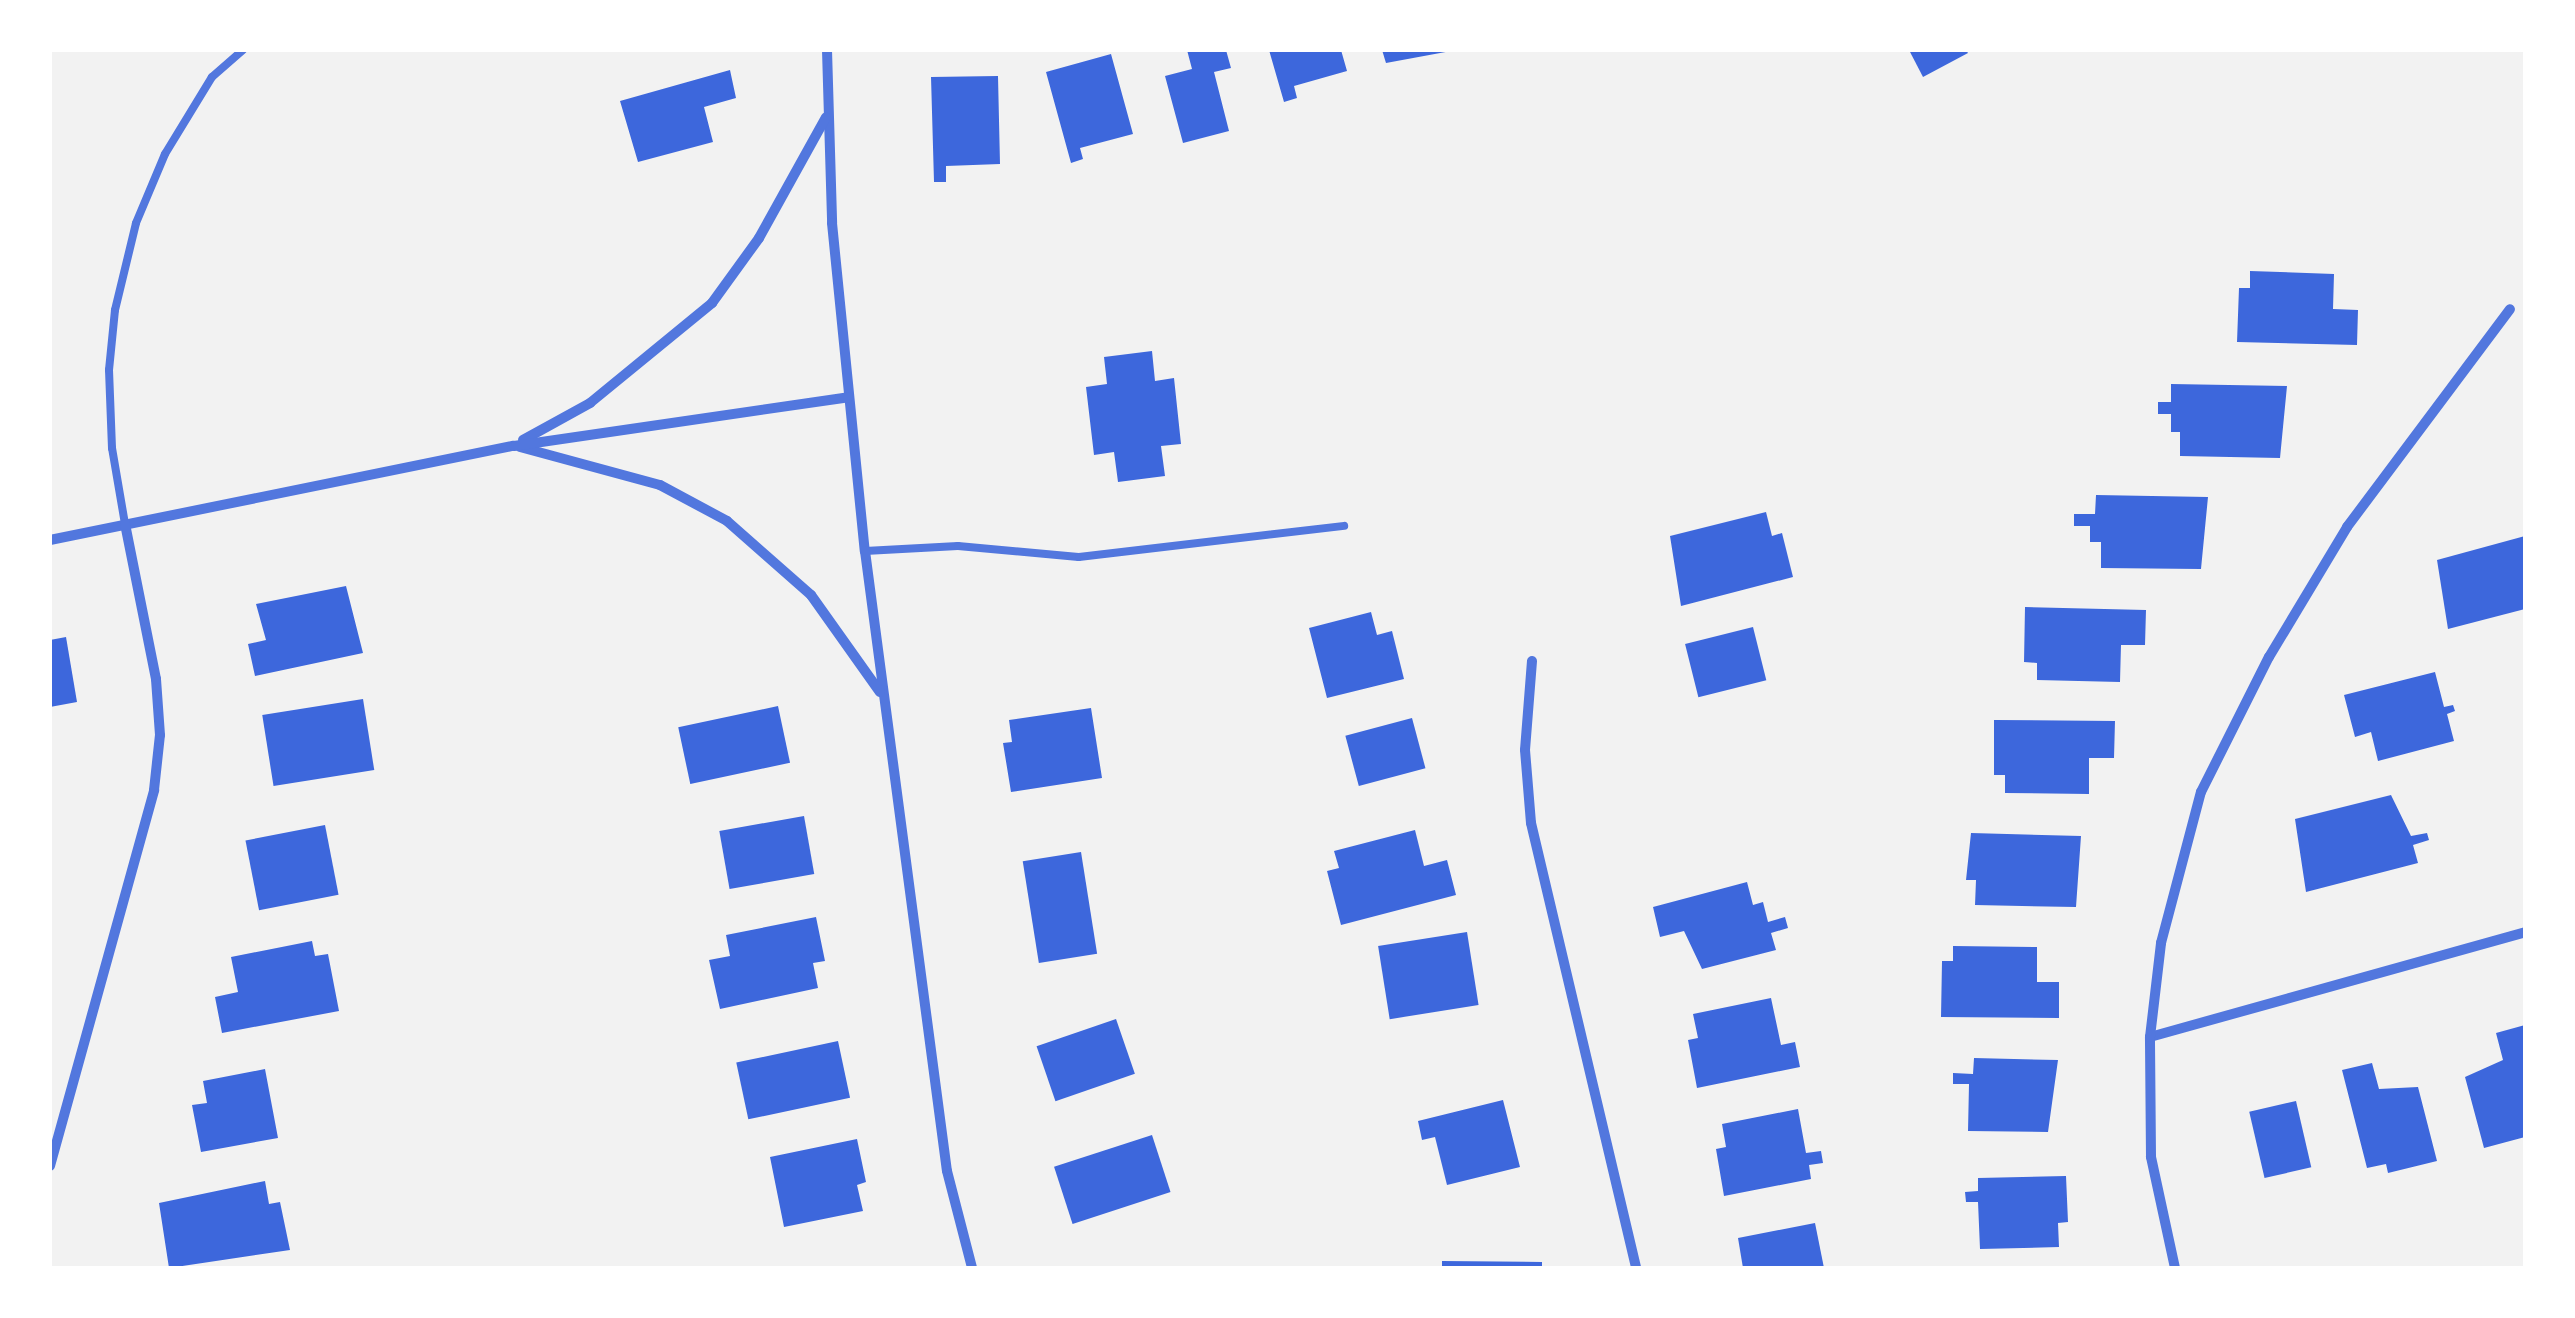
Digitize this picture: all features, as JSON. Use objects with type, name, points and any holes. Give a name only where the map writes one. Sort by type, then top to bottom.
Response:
[{"type":"street","points":[[827,50],[827,116],[848,397],[882,695],[948,1171],[972,1268]]},
{"type":"street","points":[[514,446],[590,403],[712,303],[759,238],[827,116]]},
{"type":"street","points":[[2175,1268],[2151,1157],[2150,1037],[2161,943],[2201,792],[2269,657],[2347,526],[2510,309]]},
{"type":"street","points":[[50,540],[514,446],[848,397]]},
{"type":"street","points":[[514,446],[588,461],[660,486],[727,521],[811,595],[882,695]]},
{"type":"street","points":[[50,1166],[154,790],[160,736],[156,679],[126,524]]},
{"type":"street","points":[[1532,661],[1525,750],[1531,823],[1636,1268]]},
{"type":"street","points":[[2150,1037],[2525,932]]},
{"type":"lane","points":[[126,524],[112,448],[109,370],[114,310],[136,223],[164,154],[212,78],[242,50]]},
{"type":"lane","points":[[865,551],[958,546],[1079,557],[1344,526]]},
{"type":"building","points":[[1187,50],[1226,50],[1231,68],[1214,72],[1229,131],[1183,143],[1165,76],[1192,69]]},
{"type":"building","points":[[1269,50],[1341,50],[1347,71],[1294,86],[1297,98],[1284,102]]},
{"type":"building","points":[[1382,50],[1451,50],[1451,51],[1386,63]]},
{"type":"building","points":[[1909,50],[1966,50],[1968,53],[1923,77]]},
{"type":"building","points":[[1111,54],[1133,134],[1080,148],[1083,159],[1071,163],[1046,72]]},
{"type":"building","points":[[730,70],[736,98],[704,107],[713,142],[638,162],[620,101]]},
{"type":"building","points":[[998,76],[1000,164],[946,166],[946,182],[934,182],[931,77]]},
{"type":"building","points":[[2250,271],[2334,274],[2333,309],[2358,310],[2357,345],[2237,342],[2239,288],[2250,288]]},
{"type":"building","points":[[1152,351],[1155,381],[1174,378],[1181,444],[1161,446],[1165,476],[1118,482],[1114,452],[1094,455],[1086,387],[1107,384],[1104,357]]},
{"type":"building","points":[[2171,384],[2287,386],[2280,458],[2180,456],[2180,432],[2171,432],[2171,414],[2158,414],[2158,402],[2171,402]]},
{"type":"building","points":[[2096,495],[2208,497],[2201,569],[2101,568],[2101,542],[2090,542],[2090,526],[2074,526],[2074,514],[2095,514]]},
{"type":"building","points":[[1766,512],[1772,536],[1782,533],[1793,577],[1681,606],[1670,536]]},
{"type":"building","points":[[2525,536],[2525,609],[2448,629],[2437,560]]},
{"type":"building","points":[[346,586],[363,653],[255,676],[248,644],[266,640],[256,604]]},
{"type":"building","points":[[2025,607],[2146,610],[2145,645],[2121,645],[2120,682],[2037,680],[2037,663],[2024,662]]},
{"type":"building","points":[[1371,612],[1377,635],[1392,631],[1404,679],[1327,698],[1309,628]]},
{"type":"building","points":[[1753,627],[1766,680],[1698,697],[1685,644]]},
{"type":"building","points":[[66,637],[77,702],[50,707],[50,640]]},
{"type":"building","points":[[2435,672],[2444,707],[2453,705],[2455,711],[2447,714],[2454,741],[2378,761],[2371,732],[2355,737],[2344,695]]},
{"type":"building","points":[[363,699],[374,770],[274,786],[262,715]]},
{"type":"building","points":[[778,706],[790,763],[690,784],[678,727]]},
{"type":"building","points":[[1091,708],[1102,778],[1011,792],[1003,743],[1012,742],[1009,720]]},
{"type":"building","points":[[1412,718],[1425,768],[1359,786],[1345,736]]},
{"type":"building","points":[[1994,720],[2115,721],[2114,758],[2089,758],[2089,794],[2005,793],[2005,775],[1994,775]]},
{"type":"building","points":[[2391,795],[2411,836],[2427,833],[2429,840],[2413,845],[2418,863],[2306,892],[2295,819]]},
{"type":"building","points":[[804,816],[814,874],[730,889],[719,831]]},
{"type":"building","points":[[325,825],[339,895],[259,910],[245,840]]},
{"type":"building","points":[[1415,830],[1424,866],[1447,860],[1456,895],[1341,925],[1327,871],[1339,868],[1334,851]]},
{"type":"building","points":[[1971,833],[2081,836],[2076,907],[1975,905],[1976,880],[1966,880]]},
{"type":"building","points":[[1081,852],[1097,954],[1039,963],[1023,861]]},
{"type":"building","points":[[1747,882],[1753,905],[1763,902],[1768,922],[1785,917],[1788,928],[1771,933],[1776,950],[1702,969],[1684,931],[1660,937],[1653,907]]},
{"type":"building","points":[[816,917],[825,961],[813,963],[818,988],[720,1009],[709,960],[730,956],[726,935]]},
{"type":"building","points":[[1467,932],[1479,1005],[1390,1019],[1378,946]]},
{"type":"building","points":[[312,941],[315,956],[328,954],[339,1011],[222,1033],[215,997],[238,992],[231,957]]},
{"type":"building","points":[[1953,946],[2037,947],[2037,982],[2059,982],[2059,1018],[1941,1017],[1942,961],[1953,961]]},
{"type":"building","points":[[1771,998],[1781,1045],[1795,1042],[1800,1067],[1697,1088],[1688,1040],[1698,1038],[1693,1014]]},
{"type":"building","points":[[1116,1019],[1135,1074],[1055,1101],[1037,1046]]},
{"type":"building","points":[[2525,1025],[2525,1137],[2484,1148],[2465,1077],[2503,1060],[2496,1033]]},
{"type":"building","points":[[838,1041],[850,1098],[748,1119],[736,1063]]},
{"type":"building","points":[[1974,1058],[2058,1060],[2048,1132],[1968,1131],[1969,1084],[1953,1084],[1953,1073],[1973,1074]]},
{"type":"building","points":[[2372,1063],[2379,1089],[2418,1087],[2437,1161],[2388,1173],[2386,1164],[2367,1168],[2342,1070]]},
{"type":"building","points":[[265,1069],[278,1138],[201,1152],[192,1105],[207,1103],[203,1081]]},
{"type":"building","points":[[1503,1100],[1520,1167],[1447,1185],[1435,1137],[1422,1140],[1418,1121]]},
{"type":"building","points":[[2296,1101],[2311,1167],[2265,1178],[2249,1112]]},
{"type":"building","points":[[1798,1109],[1806,1153],[1821,1151],[1823,1163],[1809,1165],[1811,1179],[1724,1196],[1716,1149],[1726,1147],[1722,1124]]},
{"type":"building","points":[[1152,1135],[1171,1192],[1073,1224],[1054,1167]]},
{"type":"building","points":[[857,1139],[866,1182],[857,1185],[863,1211],[784,1227],[770,1157]]},
{"type":"building","points":[[2066,1176],[2068,1222],[2058,1223],[2059,1247],[1980,1249],[1978,1202],[1966,1202],[1965,1192],[1978,1191],[1978,1178]]},
{"type":"building","points":[[265,1181],[269,1204],[280,1202],[290,1250],[169,1268],[159,1203]]},
{"type":"building","points":[[1815,1223],[1824,1268],[1743,1268],[1738,1238]]},
{"type":"building","points":[[1442,1261],[1542,1262],[1542,1268],[1442,1268]]}]
